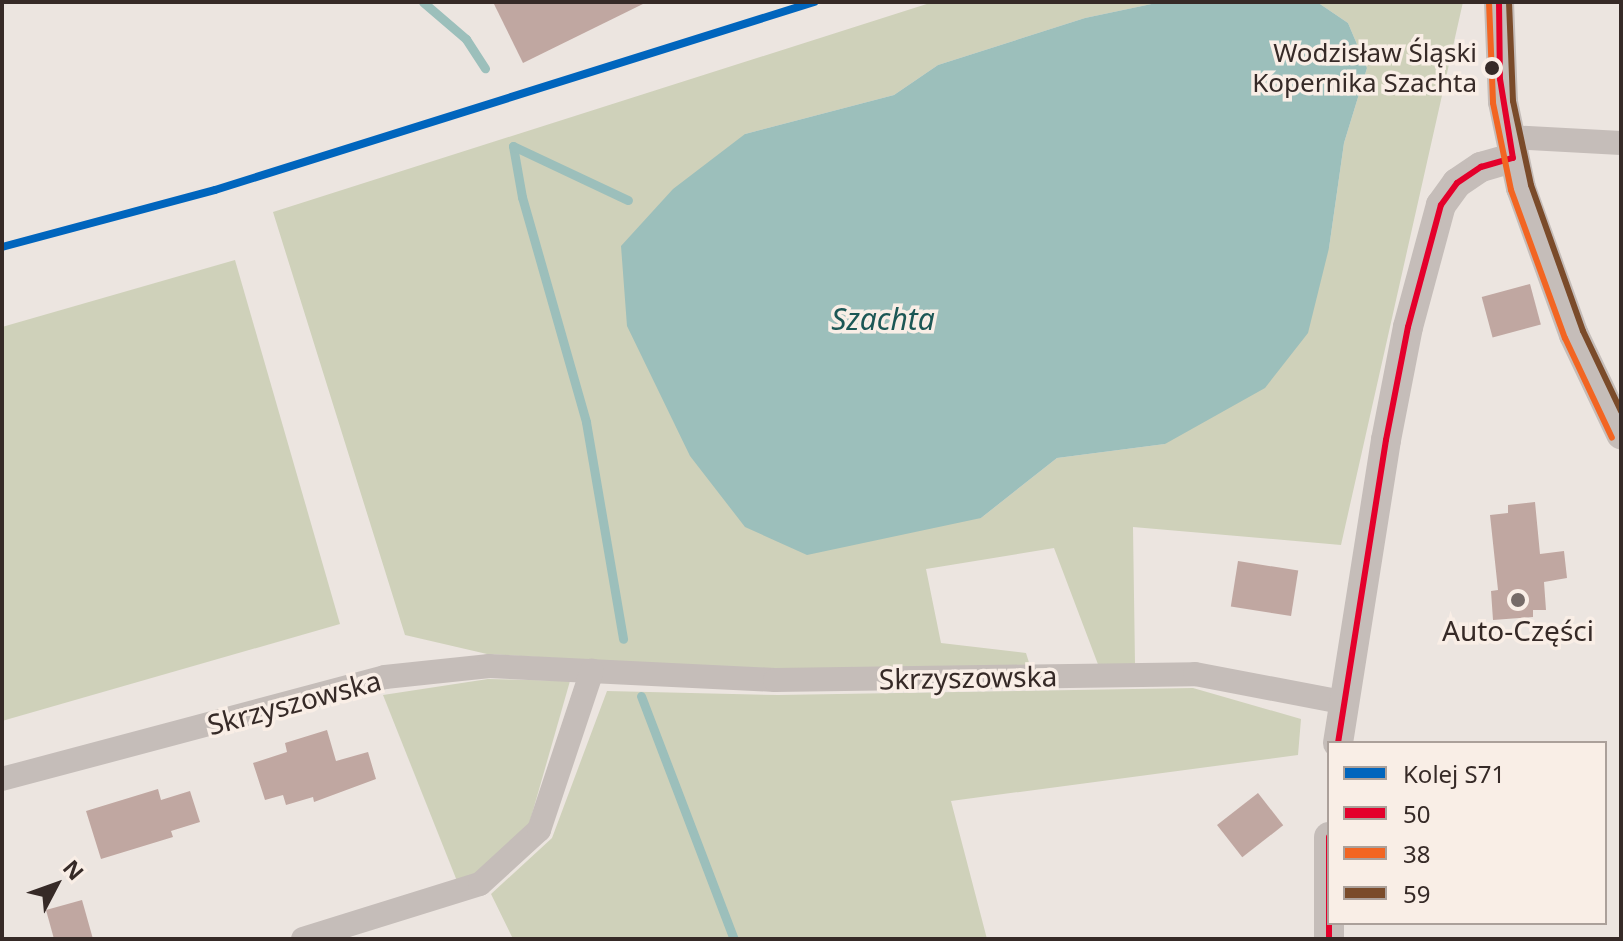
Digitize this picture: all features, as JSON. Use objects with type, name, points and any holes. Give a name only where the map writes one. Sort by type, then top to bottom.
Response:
[{"type":"street","points":[[1499,2],[1499,56],[1511,147],[1574,335],[1621,434]]},
{"type":"street","points":[[1338,741],[1342,702],[1405,341],[1441,205],[1457,183],[1511,147],[1621,143]]},
{"type":"street","name":"Skrzyszowska","points":[[2,779],[385,677],[489,666],[775,680],[1195,674],[1342,702]]},
{"type":"street","points":[[303,939],[480,884],[539,830],[592,671]]},
{"type":"green space","points":[[933,2],[1161,2],[1085,18],[938,65],[894,95],[745,134],[981,518],[1057,458],[1165,444],[1329,248],[1344,143],[1367,68],[1348,23],[1317,2],[1463,2],[1341,545],[1133,527],[1135,664],[1099,667],[1054,548],[926,569],[941,643],[1026,653],[1031,669],[775,671],[487,654],[405,635],[273,212]]},
{"type":"green space","points":[[235,260],[340,624],[2,721],[2,327]]},
{"type":"green space","points":[[488,679],[570,681],[528,828],[474,875],[457,881],[383,695]]},
{"type":"green space","points":[[1193,688],[1301,719],[1298,755],[951,801],[987,939],[513,939],[491,894],[552,838],[607,691],[778,695]]},
{"type":"water","name":"Szachta","points":[[1161,2],[1317,2],[1348,23],[1367,68],[1344,143],[1329,248],[1308,333],[1265,388],[1165,444],[1057,458],[981,518],[807,555],[745,527],[690,456],[627,326],[621,246],[673,189],[745,134],[894,95],[938,65],[1085,18]]},
{"type":"building","points":[[493,2],[647,2],[523,63]]},
{"type":"building","points":[[1530,284],[1541,325],[1493,338],[1482,297]]},
{"type":"building","points":[[1535,502],[1540,554],[1564,551],[1567,578],[1544,582],[1546,610],[1533,610],[1533,617],[1493,620],[1491,591],[1498,590],[1490,515],[1508,513],[1508,505]]},
{"type":"building","points":[[1238,561],[1298,571],[1291,616],[1231,606]]},
{"type":"building","points":[[327,730],[336,761],[368,752],[376,779],[314,802],[313,797],[286,805],[283,795],[265,800],[253,763],[287,752],[285,743]]},
{"type":"building","points":[[158,789],[161,800],[190,791],[200,822],[171,831],[173,837],[101,859],[86,811]]},
{"type":"building","points":[[1258,793],[1283,825],[1242,857],[1217,825]]},
{"type":"building","points":[[82,900],[93,939],[54,939],[46,910]]},
{"type":"waterway","points":[[423,2],[466,39],[485,68]]},
{"type":"waterway","points":[[513,146],[522,197],[586,422],[623,639]]},
{"type":"waterway","points":[[513,146],[628,200]]},
{"type":"waterway","points":[[641,696],[734,939]]},
{"type":"rail line","name":"S71","points":[[2,247],[215,190],[814,2]]},
{"type":"transit line","name":"38","points":[[1489,2],[1493,103],[1511,190],[1565,338],[1612,438]]},
{"type":"transit line","name":"50","points":[[1499,2],[1500,79],[1513,158]]},
{"type":"transit line","name":"59","points":[[1509,2],[1513,101],[1531,185],[1583,331],[1621,411]]},
{"type":"transit line","name":"50","points":[[1338,741],[1386,440],[1408,327],[1441,205],[1457,183],[1481,167],[1513,158]]},
{"type":"transit line","name":"50","points":[[1329,925],[1329,939]]},
{"type":"place","name":"Wodzisław Śląski Kopernika Szachta","points":[[1492,68]]},
{"type":"place","name":"Auto-Części","points":[[1518,600]]}]
